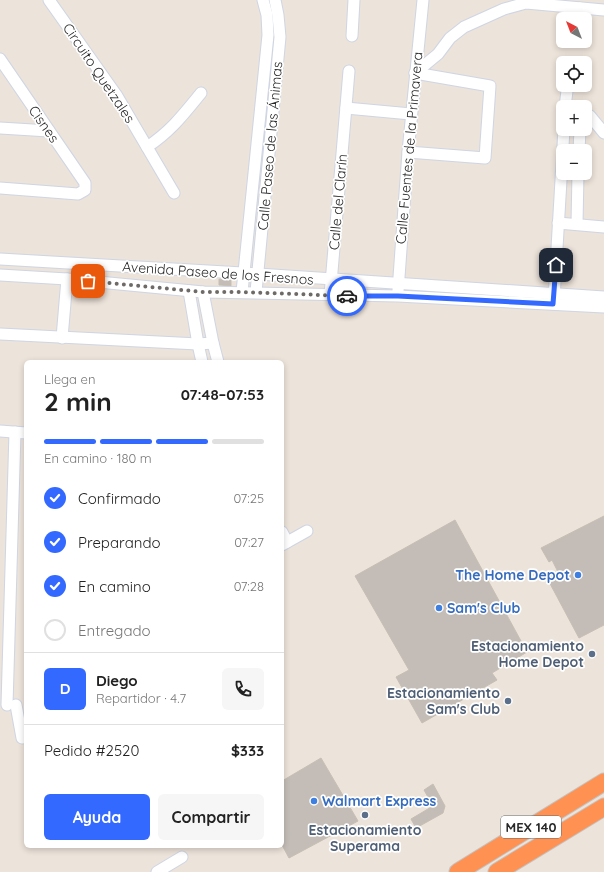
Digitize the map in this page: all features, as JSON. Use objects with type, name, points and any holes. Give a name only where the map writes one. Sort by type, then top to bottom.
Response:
[{"type":"highway","name":"MEX 140","points":[[458,872],[604,782]]},
{"type":"highway","points":[[480,872],[596,806],[604,794]]},
{"type":"highway","name":"MEX 140","points":[[497,872],[596,806]]},
{"type":"street","name":"Circuito Quetzales","points":[[49,0],[117,96],[174,192]]},
{"type":"street","name":"Calle Paseo de las Ánimas","points":[[242,292],[268,35],[267,15],[263,0]]},
{"type":"street","name":"Calle Paseo de las Ánimas","points":[[256,292],[280,37],[278,15],[274,0]]},
{"type":"street","points":[[352,36],[354,0]]},
{"type":"street","name":"Calle Fuentes de la Primavera","points":[[398,296],[411,114],[423,0]]},
{"type":"street","points":[[415,73],[438,54],[450,38],[464,27],[504,9],[526,3],[570,12]]},
{"type":"street","points":[[592,12],[604,10]]},
{"type":"street","name":"Cisnes","points":[[0,59],[85,183],[85,190],[78,194],[0,188]]},
{"type":"street","name":"Calle del Clarín","points":[[330,295],[349,71]]},
{"type":"street","points":[[408,152],[485,158],[490,86],[415,73]]},
{"type":"street","points":[[0,76],[12,77]]},
{"type":"street","points":[[147,147],[176,125],[201,93]]},
{"type":"street","points":[[346,108],[411,114]]},
{"type":"street","points":[[592,118],[604,133]]},
{"type":"street","points":[[0,128],[49,131]]},
{"type":"street","points":[[554,298],[564,136]]},
{"type":"street","points":[[576,224],[578,180]]},
{"type":"street","points":[[558,223],[604,227]]},
{"type":"street","name":"Avenida Paseo de los Fresnos","points":[[0,259],[258,274],[398,284],[554,298],[604,307]]},
{"type":"street","points":[[88,281],[90,265]]},
{"type":"street","name":"Avenida Paseo de los Fresnos","points":[[0,275],[67,279],[203,292],[554,298],[604,297]]},
{"type":"street","points":[[62,338],[67,279]]},
{"type":"street","points":[[189,291],[202,360]]},
{"type":"street","points":[[203,292],[212,343],[217,360]]},
{"type":"street","points":[[0,334],[198,344],[212,343]]},
{"type":"street","points":[[0,431],[20,432],[12,705],[22,738],[24,736]]},
{"type":"street","points":[[284,544],[307,531]]},
{"type":"street","points":[[157,872],[182,857]]},
{"type":"building","points":[[219,279],[231,279],[231,286],[219,285]]},
{"type":"building","name":"The Home Depot","points":[[604,516],[604,625],[579,638],[547,578],[558,572],[552,560],[549,562],[541,548]]},
{"type":"building","name":"Sam's Club","points":[[455,520],[527,652],[492,673],[497,680],[422,723],[396,677],[409,670],[355,576]]},
{"type":"building","name":"Walmart Express","points":[[321,758],[358,821],[289,858],[284,848],[284,780]]},
{"type":"building","points":[[433,784],[445,806],[443,813],[416,828],[411,819],[433,806],[424,790]]},
{"type":"way so far","points":[[88,281],[203,292],[347,296]]},
{"type":"place","name":"The Home Depot","points":[[578,575]]},
{"type":"place","name":"Sam's Club","points":[[439,608]]},
{"type":"place","name":"Estacionamiento Home Depot","points":[[592,654]]},
{"type":"place","name":"Estacionamiento Sam's Club","points":[[508,701]]},
{"type":"place","name":"Walmart Express","points":[[314,801]]},
{"type":"place","name":"Estacionamiento Superama","points":[[365,815]]},
{"type":"route","points":[[347,296],[398,296],[553,304],[556,265]]}]
